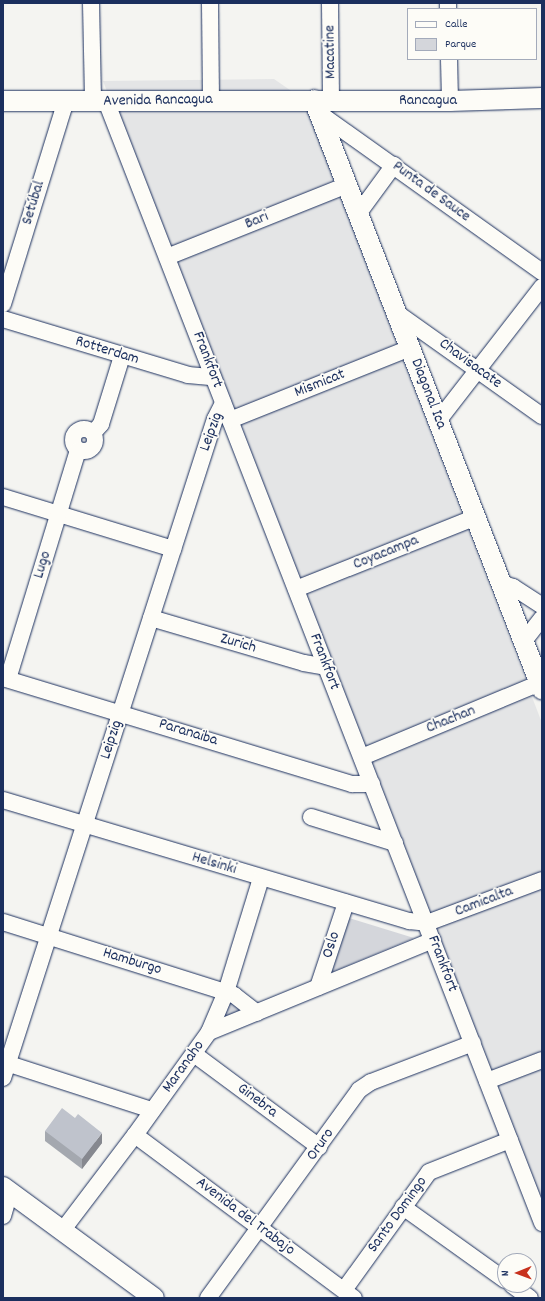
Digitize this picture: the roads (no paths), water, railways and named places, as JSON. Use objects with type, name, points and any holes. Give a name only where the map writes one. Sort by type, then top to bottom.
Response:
[{"type":"main road","name":"Avenida Rancagua","points":[[3,101],[212,100],[321,105]]},
{"type":"main road","name":"Rancagua","points":[[321,105],[450,101],[538,101]]},
{"type":"main road","name":"Diagonal Ica","points":[[321,105],[347,186],[541,686]]},
{"type":"main road","points":[[6,1190],[154,1298]]},
{"type":"street","points":[[91,3],[100,101]]},
{"type":"street","points":[[210,3],[212,100]]},
{"type":"street","name":"Macatine","points":[[321,105],[330,3]]},
{"type":"street","points":[[450,60],[450,101]]},
{"type":"street","name":"Setúbal","points":[[3,304],[66,101]]},
{"type":"street","name":"Frankfort","points":[[100,101],[167,257],[542,1223]]},
{"type":"street","name":"Punta de Sauce","points":[[321,105],[394,165],[542,272]]},
{"type":"street","points":[[358,214],[394,165]]},
{"type":"street","name":"Bari","points":[[167,257],[347,186]]},
{"type":"street","points":[[438,421],[542,287]]},
{"type":"street","name":"Chavisacate","points":[[397,313],[542,416]]},
{"type":"street","name":"Rotterdam","points":[[3,318],[122,356],[188,375],[213,377]]},
{"type":"street","name":"Mismicat","points":[[230,420],[410,348]]},
{"type":"street","name":"Lugo","points":[[6,679],[78,450],[74,445],[74,434],[84,429],[93,433],[101,424],[122,356]]},
{"type":"street","name":"Leipzig","points":[[5,1067],[50,936],[215,419],[223,403]]},
{"type":"street","points":[[3,497],[173,549]]},
{"type":"street","name":"Coyacampa","points":[[296,589],[476,517]]},
{"type":"street","points":[[501,583],[513,587],[542,606]]},
{"type":"street","name":"Zurich","points":[[151,618],[304,663],[326,667]]},
{"type":"street","points":[[524,641],[542,618]]},
{"type":"street","name":"Paranaiba","points":[[6,679],[121,712],[352,784],[372,784]]},
{"type":"street","name":"Chachan","points":[[362,757],[541,686]]},
{"type":"street","name":"Helsinki","points":[[3,800],[346,904],[408,921],[426,924]]},
{"type":"street","points":[[311,817],[395,843]]},
{"type":"street","name":"Maranaho","points":[[62,1231],[136,1135],[152,1110],[209,1032],[226,992],[261,878]]},
{"type":"street","name":"Camicalta","points":[[426,924],[542,880]]},
{"type":"street","name":"Oslo","points":[[318,987],[346,904]]},
{"type":"street","name":"Hamburgo","points":[[3,922],[226,992],[257,1013]]},
{"type":"street","points":[[209,1032],[433,940]]},
{"type":"street","name":"Oruro","points":[[208,1298],[261,1229],[365,1085],[473,1043]]},
{"type":"street","name":"Ginebra","points":[[194,1054],[319,1147]]},
{"type":"street","points":[[487,1081],[542,1060]]},
{"type":"street","points":[[5,1067],[152,1110]]},
{"type":"street","name":"Avenida del Trabajo","points":[[136,1135],[349,1294]]},
{"type":"street","name":"Santo Domingo","points":[[349,1294],[403,1207],[429,1172],[510,1140]]},
{"type":"street","points":[[3,1216],[6,1190]]},
{"type":"street","points":[[403,1207],[497,1274]]}]
